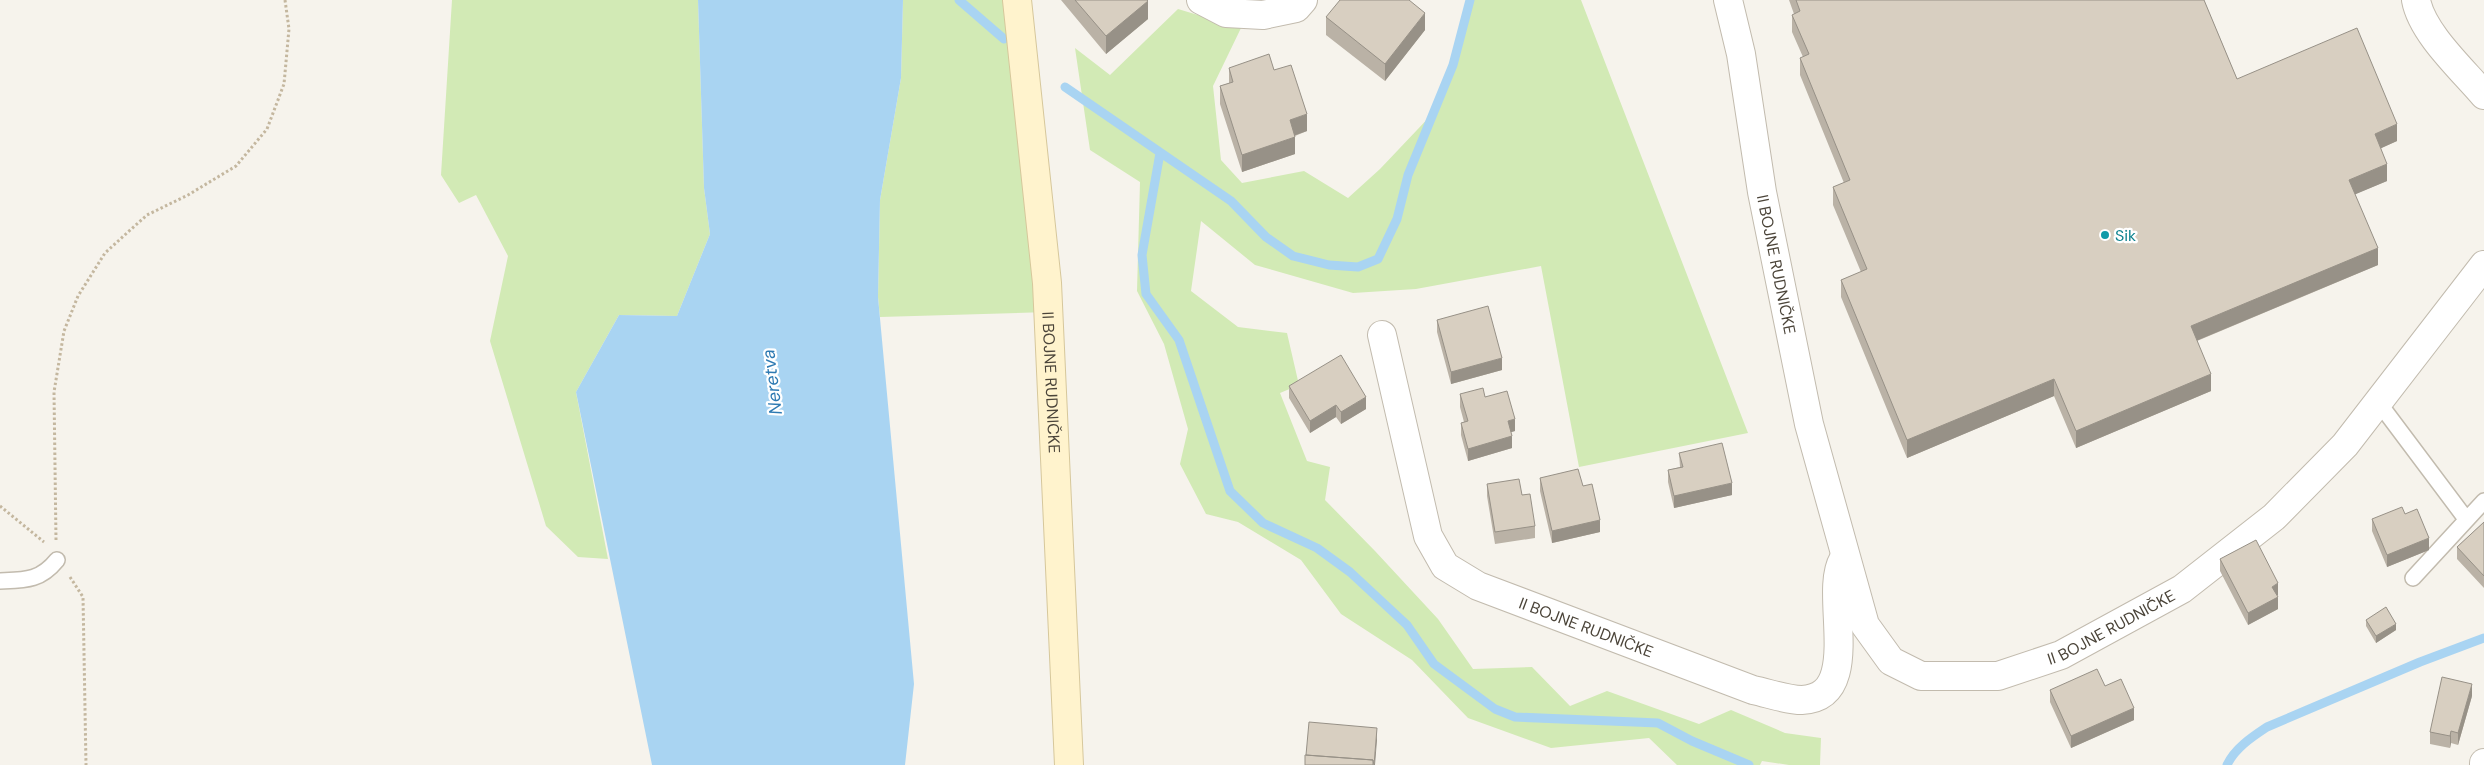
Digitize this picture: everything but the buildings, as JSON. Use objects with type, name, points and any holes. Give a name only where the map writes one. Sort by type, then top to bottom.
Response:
[{"type":"street","name":"II BOJNE RUDNIČKE","points":[[1016,0],[1047,283],[1069,765]]},
{"type":"street","points":[[1201,0],[1226,13],[1263,15],[1296,8],[1303,0]]},
{"type":"street","name":"II BOJNE RUDNIČKE","points":[[1728,0],[1741,54],[1762,192],[1809,424],[1865,625],[1891,661],[1921,676],[1964,678],[1998,676],[2061,656],[2182,589],[2274,517],[2345,445],[2484,266]]},
{"type":"street","points":[[2416,0],[2418,14],[2432,34],[2484,96]]},
{"type":"street","name":"II BOJNE RUDNIČKE","points":[[1382,335],[1428,536],[1445,566],[1478,586],[1753,690],[1800,700],[1814,698],[1831,684],[1839,658],[1837,578],[1839,566],[1846,554]]},
{"type":"lane","points":[[2379,403],[2466,519]]},
{"type":"lane","points":[[2412,578],[2484,501]]},
{"type":"lane","points":[[0,581],[30,579],[47,573],[57,560]]},
{"type":"path","points":[[57,560],[54,392],[67,322],[78,296],[105,253],[147,215],[188,195],[236,166],[268,129],[284,84],[289,29],[285,0]]},
{"type":"path","points":[[0,506],[41,539],[72,578],[83,597],[86,765]]},
{"type":"green space","points":[[452,0],[698,0],[704,188],[710,234],[677,316],[619,315],[576,392],[608,559],[578,557],[546,526],[490,341],[508,256],[476,195],[459,203],[441,175]]},
{"type":"green space","points":[[903,0],[1017,0],[1048,312],[880,317],[878,297],[880,200],[901,78]]},
{"type":"green space","points":[[1470,0],[1581,0],[1748,433],[1579,467],[1541,266],[1416,289],[1353,293],[1255,265],[1201,221],[1191,291],[1238,327],[1287,333],[1299,385],[1280,393],[1307,461],[1330,467],[1325,500],[1438,619],[1473,669],[1532,667],[1570,706],[1607,691],[1699,724],[1731,710],[1785,733],[1821,738],[1820,765],[1789,765],[1762,761],[1760,765],[1677,765],[1649,738],[1551,748],[1468,718],[1412,660],[1341,614],[1301,560],[1238,522],[1206,514],[1180,464],[1188,429],[1164,344],[1137,291],[1140,182],[1090,150],[1075,48],[1110,75],[1178,9],[1241,28],[1213,86],[1221,160],[1242,183],[1304,171],[1348,198],[1380,169],[1435,111],[1453,65]]},
{"type":"water","name":"Neretva","points":[[698,0],[903,0],[901,78],[880,200],[878,297],[914,684],[905,765],[652,765],[576,392],[619,315],[677,316],[710,234],[704,188]]},
{"type":"waterway","points":[[959,0],[1004,39]]},
{"type":"waterway","points":[[1065,87],[1231,201],[1266,237],[1293,256],[1329,265],[1358,267],[1378,259],[1397,219],[1408,175],[1453,65],[1470,0]]},
{"type":"waterway","points":[[1160,153],[1142,255],[1146,294],[1179,340],[1230,491],[1263,523],[1317,548],[1350,572],[1407,625],[1434,664],[1495,709],[1515,717],[1658,723],[1692,741],[1749,765]]},
{"type":"waterway","points":[[2227,765],[2239,748],[2267,727],[2420,662],[2484,638]]},
{"type":"place","name":"Sik","points":[[2105,235]]}]
